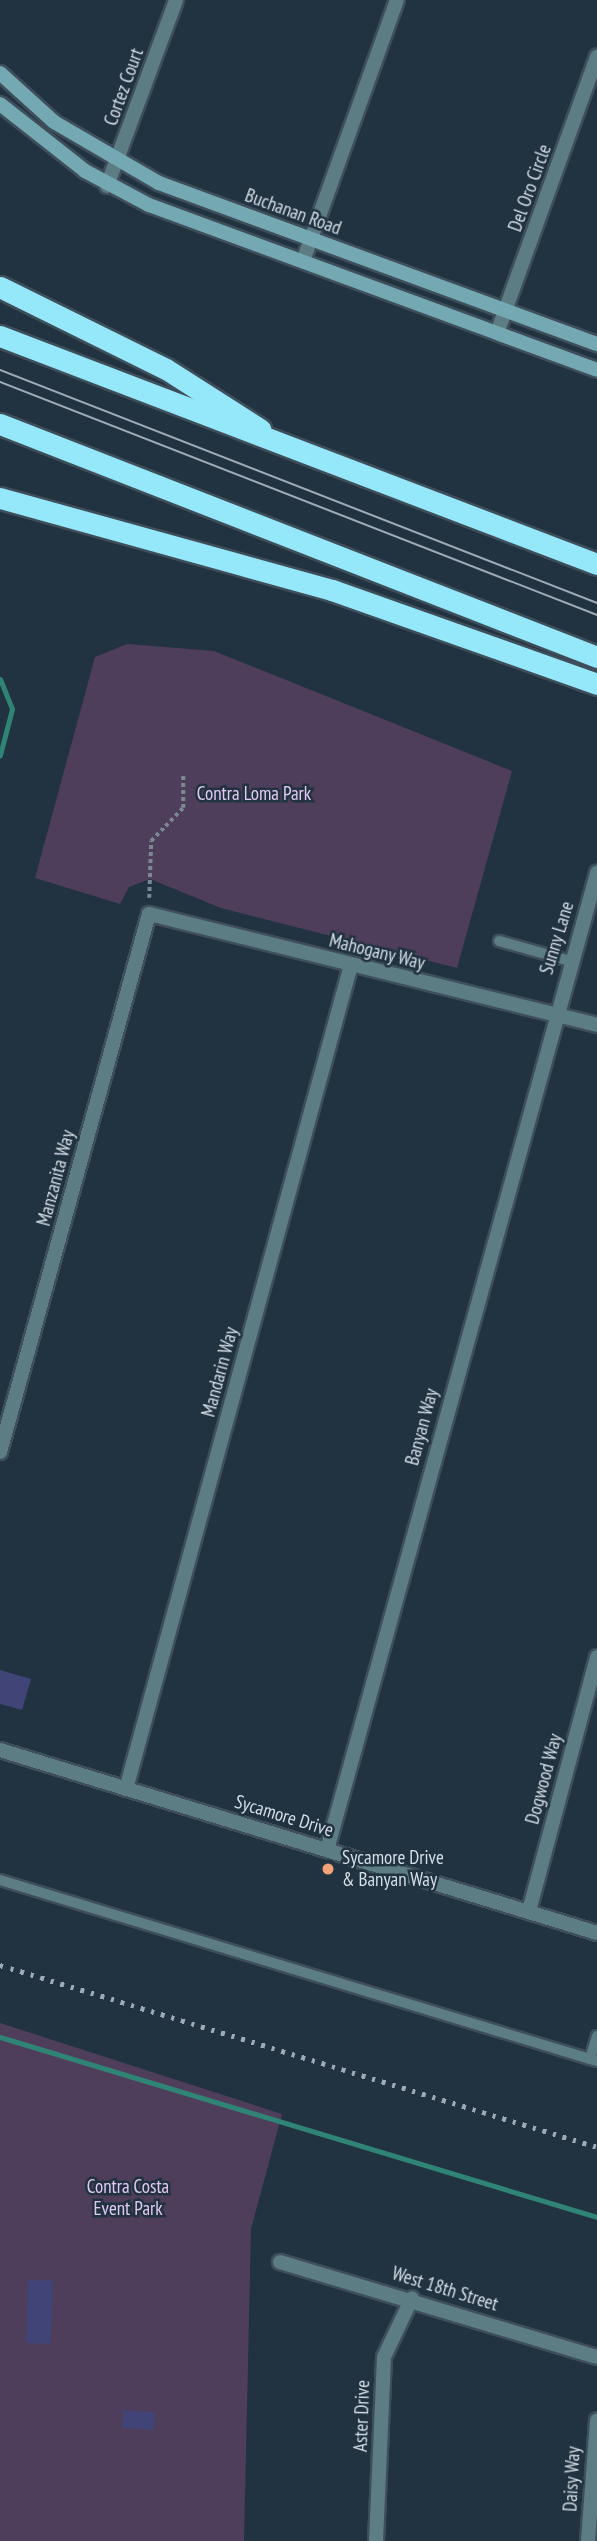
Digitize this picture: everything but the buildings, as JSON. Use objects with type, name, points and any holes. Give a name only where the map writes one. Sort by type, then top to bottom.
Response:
[{"type":"highway","points":[[0,287],[166,369],[300,455]]},
{"type":"highway","points":[[0,335],[300,455],[597,564]]},
{"type":"highway","points":[[0,424],[597,657]]},
{"type":"highway","points":[[0,498],[321,587],[597,684]]},
{"type":"main road","name":"Buchanan Road","points":[[0,73],[54,121],[117,163],[311,240],[597,344]]},
{"type":"main road","points":[[0,104],[107,186],[597,369]]},
{"type":"street","name":"Cortez Court","points":[[107,186],[176,0]]},
{"type":"street","points":[[303,261],[397,0]]},
{"type":"street","name":"Del Oro Circle","points":[[497,332],[597,56]]},
{"type":"street","name":"Sunny Lane","points":[[555,1013],[597,873]]},
{"type":"street","name":"Mahogany Way","points":[[149,914],[597,1025]]},
{"type":"street","name":"Manzanita Way","points":[[0,1452],[149,914]]},
{"type":"street","name":"Mandarin Way","points":[[127,1789],[351,965]]},
{"type":"street","name":"Banyan Way","points":[[327,1850],[555,1013]]},
{"type":"street","name":"Dogwood Way","points":[[530,1911],[593,1689],[597,1657]]},
{"type":"street","name":"Sycamore Drive","points":[[0,1751],[597,1933]]},
{"type":"street","name":"West 18th Street","points":[[280,2262],[412,2298],[597,2357]]},
{"type":"street","name":"Aster Drive","points":[[376,2541],[384,2357],[412,2298]]},
{"type":"street","name":"Daisy Way","points":[[588,2541],[597,2420]]},
{"type":"lane","points":[[499,941],[570,961]]},
{"type":"lane","points":[[0,1880],[594,2060],[597,2036]]},
{"type":"path","points":[[149,914],[151,841],[183,808],[183,774]]},
{"type":"green space","name":"Contra Loma Park","points":[[127,644],[214,651],[512,771],[457,968],[221,908],[150,879],[129,887],[120,904],[35,878],[95,657]]},
{"type":"green space","name":"Contra Costa Event Park","points":[[0,2023],[282,2114],[251,2229],[244,2541],[0,2541]]},
{"type":"waterway","points":[[0,679],[12,709],[0,755]]},
{"type":"waterway","points":[[0,2037],[597,2217]]},
{"type":"tram line","points":[[0,370],[597,603]]},
{"type":"tram line","points":[[0,382],[597,615]]},
{"type":"railway","points":[[0,1965],[597,2147]]},
{"type":"place","name":"Sycamore Drive & Banyan Way","points":[[328,1869]]}]
